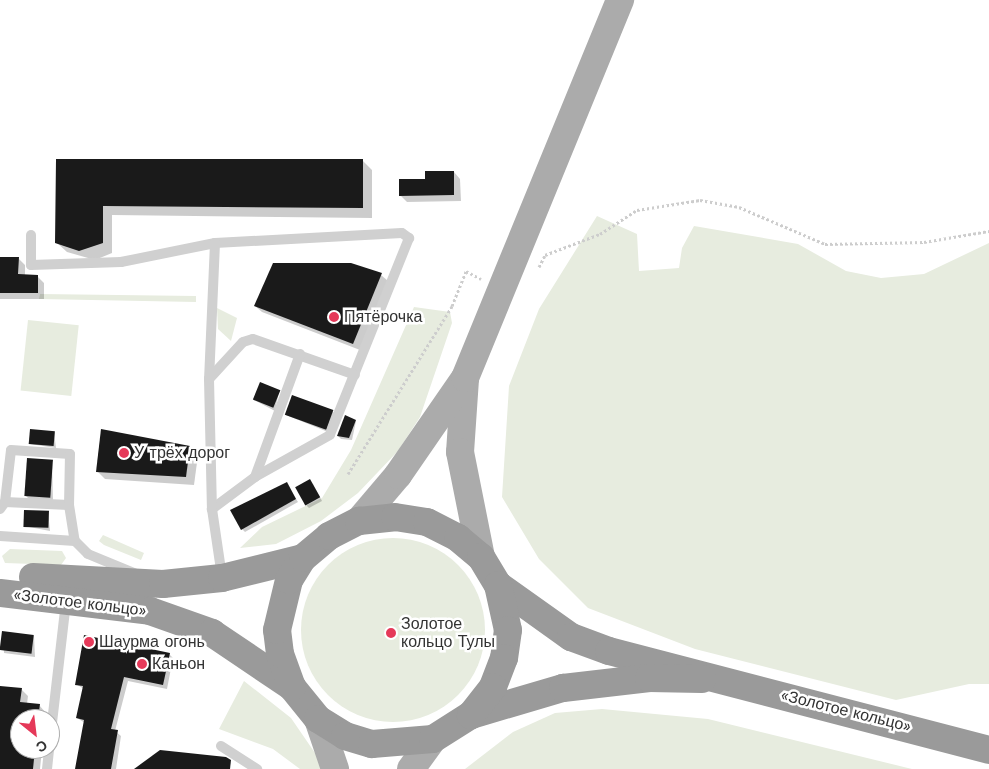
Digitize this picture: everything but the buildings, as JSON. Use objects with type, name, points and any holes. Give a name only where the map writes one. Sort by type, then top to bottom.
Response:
[{"type":"highway","name":"«Золотое кольцо»","points":[[292,688],[280,654],[280,605],[303,558],[329,536],[359,521],[394,517],[427,522],[481,557],[498,585],[508,630],[504,658],[493,687],[471,715]]},
{"type":"highway","name":"«Золотое кольцо»","points":[[0,575],[163,584],[222,578],[303,558]]},
{"type":"highway","name":"«Золотое кольцо»","points":[[498,585],[571,637],[702,679],[790,697],[989,750]]},
{"type":"highway","name":"«Золотое кольцо»","points":[[0,593],[66,598],[150,611],[212,633],[292,688],[318,719],[345,736],[372,744],[433,738],[471,715],[562,688],[649,678],[702,679]]},
{"type":"main road","points":[[359,521],[398,475],[465,378],[499,288],[620,0]]},
{"type":"main road","points":[[465,378],[460,452],[481,557]]},
{"type":"main road","points":[[318,719],[335,769]]},
{"type":"main road","points":[[411,769],[433,738]]},
{"type":"lane","points":[[31,235],[31,265],[121,262],[215,243],[408,236],[409,247],[330,435],[255,478],[212,509]]},
{"type":"lane","points":[[215,243],[209,379],[212,509],[222,578]]},
{"type":"lane","points":[[209,379],[248,340],[300,354],[354,375]]},
{"type":"lane","points":[[255,478],[300,354]]},
{"type":"lane","points":[[69,505],[3,505],[10,450],[71,455],[69,505],[75,541],[88,554],[163,584]]},
{"type":"lane","points":[[0,536],[75,541]]},
{"type":"lane","points":[[53,709],[66,598]]},
{"type":"lane","points":[[221,746],[257,769]]},
{"type":"path","points":[[536,272],[545,255],[600,234],[637,210],[700,200],[739,207],[825,244],[924,242],[989,231]]},
{"type":"path","points":[[348,474],[452,306],[466,271],[499,288]]},
{"type":"shaded area","points":[[597,216],[637,234],[639,271],[679,268],[682,248],[694,226],[798,244],[846,271],[881,278],[924,274],[989,243],[989,684],[969,684],[896,700],[695,649],[588,608],[539,559],[502,497],[509,386],[539,309]]},
{"type":"shaded area","points":[[40,294],[196,296],[196,302],[39,299]]},
{"type":"shaded area","points":[[414,307],[450,312],[452,323],[420,417],[398,451],[358,493],[321,521],[276,544],[240,548],[262,527],[322,498],[351,450]]},
{"type":"shaded area","points":[[217,308],[237,318],[231,341],[218,329]]},
{"type":"shaded area","points":[[28,320],[79,325],[71,396],[21,391]]},
{"type":"shaded area","points":[[103,535],[144,553],[141,560],[104,545],[99,541]]},
{"type":"shaded area","points":[[384,538],[402,538],[428,545],[444,553],[458,565],[470,579],[478,595],[485,621],[485,639],[478,665],[470,681],[458,695],[444,707],[420,718],[402,722],[384,722],[366,718],[342,707],[316,681],[305,657],[301,639],[301,621],[305,603],[316,579],[342,553],[366,542]]},
{"type":"shaded area","points":[[10,549],[62,551],[66,558],[61,565],[5,563],[2,556]]},
{"type":"shaded area","points":[[244,681],[291,718],[326,769],[300,769],[273,749],[219,729]]},
{"type":"shaded area","points":[[602,709],[708,719],[912,769],[465,769],[513,732],[555,713]]},
{"type":"place","name":"Пятёрочка","points":[[334,317]]},
{"type":"place","name":"У трёх дорог","points":[[124,453]]},
{"type":"place","name":"Золотое кольцо Тулы","points":[[391,633]]},
{"type":"place","name":"Шаурма огонь","points":[[89,642]]},
{"type":"place","name":"Каньон","points":[[142,664]]}]
